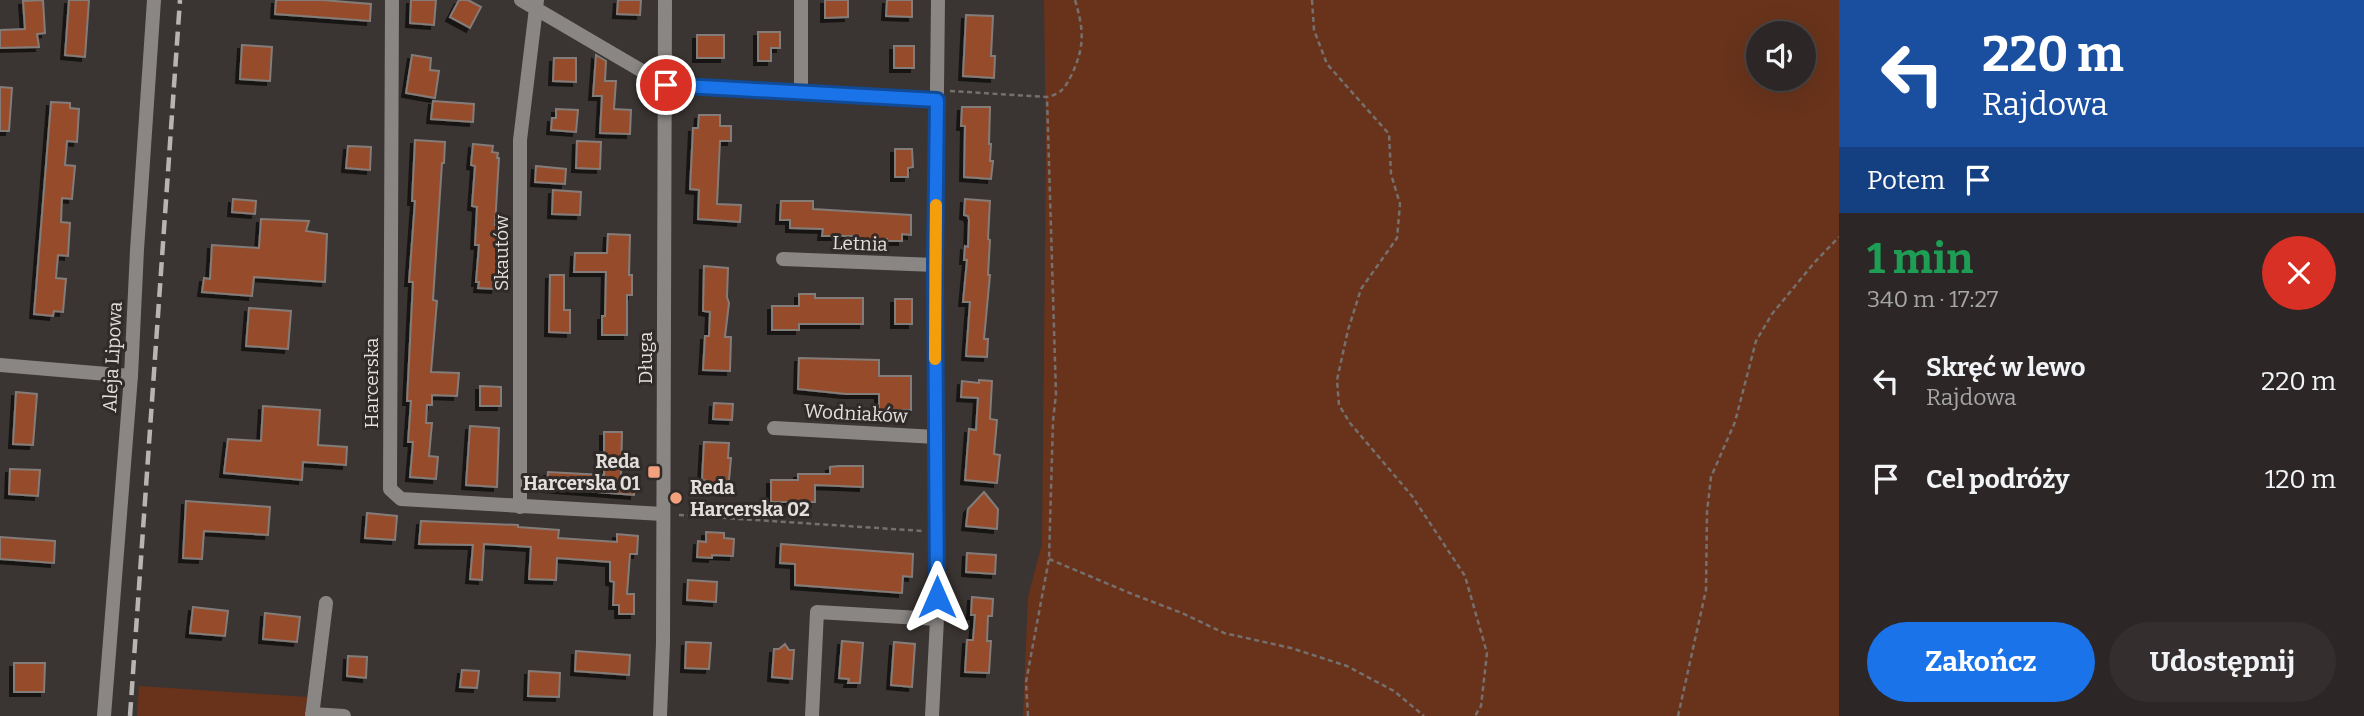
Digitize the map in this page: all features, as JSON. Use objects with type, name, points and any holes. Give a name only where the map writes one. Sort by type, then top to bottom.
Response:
[{"type":"street","name":"Aleja Lipowa","points":[[104,716],[131,376],[154,0]]},
{"type":"street","name":"Harcerska","points":[[392,0],[390,489],[401,499],[663,514]]},
{"type":"street","points":[[521,0],[537,4],[666,85],[801,93],[937,95]]},
{"type":"street","name":"Długa","points":[[660,716],[665,0]]},
{"type":"street","points":[[801,0],[801,93]]},
{"type":"street","points":[[932,716],[937,619],[935,265],[939,0]]},
{"type":"street","name":"Skautów","points":[[520,507],[520,140],[537,4]]},
{"type":"street","name":"Letnia","points":[[783,259],[935,265]]},
{"type":"street","points":[[0,365],[131,376]]},
{"type":"street","name":"Wodniaków","points":[[774,428],[936,437]]},
{"type":"street","points":[[326,603],[312,715],[344,716]]},
{"type":"street","points":[[812,716],[817,612],[937,619]]},
{"type":"path","points":[[937,95],[1057,95],[1065,88],[1082,50],[1082,30],[1075,0]]},
{"type":"path","points":[[1312,0],[1314,30],[1327,64],[1390,134],[1391,174],[1399,204],[1397,238],[1361,289],[1348,330],[1337,380],[1339,405],[1350,423],[1412,496],[1465,576],[1487,653],[1481,706],[1475,716]]},
{"type":"path","points":[[1028,716],[1026,682],[1049,559],[1056,394],[1047,97]]},
{"type":"path","points":[[1678,716],[1706,590],[1707,512],[1711,477],[1735,422],[1756,341],[1772,314],[1839,237]]},
{"type":"path","points":[[663,514],[937,532]]},
{"type":"path","points":[[1049,559],[1182,612],[1224,633],[1291,648],[1347,666],[1394,691],[1424,716]]},
{"type":"shaded area","points":[[1044,0],[1839,0],[1839,716],[1023,716],[1028,597],[1042,544],[1046,154]]},
{"type":"shaded area","points":[[139,686],[307,697],[306,716],[137,716]]},
{"type":"building","points":[[43,0],[45,33],[37,34],[39,47],[0,48],[0,30],[25,29],[23,1]]},
{"type":"building","points":[[69,0],[89,0],[85,57],[65,55]]},
{"type":"building","points":[[276,0],[371,4],[370,21],[275,14]]},
{"type":"building","points":[[411,0],[436,0],[434,25],[410,23]]},
{"type":"building","points":[[459,0],[468,0],[481,7],[470,28],[450,17]]},
{"type":"building","points":[[618,0],[641,0],[640,15],[617,14]]},
{"type":"building","points":[[825,0],[848,0],[848,17],[825,18]]},
{"type":"building","points":[[887,0],[912,0],[912,17],[886,16]]},
{"type":"building","points":[[966,15],[993,16],[991,56],[995,56],[994,78],[963,76]]},
{"type":"building","points":[[758,32],[780,32],[780,48],[771,48],[771,61],[758,61]]},
{"type":"building","points":[[697,35],[724,35],[724,58],[697,58]]},
{"type":"building","points":[[242,45],[272,47],[270,81],[240,79]]},
{"type":"building","points":[[894,46],[914,46],[914,68],[894,68]]},
{"type":"building","points":[[412,55],[431,58],[430,70],[439,71],[435,98],[406,93]]},
{"type":"building","points":[[596,55],[606,61],[605,81],[616,81],[614,109],[631,110],[630,134],[600,133],[602,96],[593,96]]},
{"type":"building","points":[[554,58],[576,58],[576,82],[553,81]]},
{"type":"building","points":[[0,87],[12,88],[9,131],[0,131]]},
{"type":"building","points":[[433,101],[474,104],[473,122],[431,119]]},
{"type":"building","points":[[51,102],[70,103],[70,108],[79,109],[77,142],[67,141],[65,165],[75,166],[72,199],[62,198],[61,222],[70,223],[68,256],[58,255],[56,278],[66,279],[63,312],[54,311],[53,316],[34,314]]},
{"type":"building","points":[[962,107],[990,107],[989,144],[990,161],[993,161],[991,179],[964,177],[965,126],[961,126]]},
{"type":"building","points":[[556,109],[578,110],[576,132],[551,130]]},
{"type":"building","points":[[699,115],[720,115],[720,126],[731,126],[731,141],[720,141],[717,204],[741,205],[740,222],[698,219],[699,190],[690,189],[693,128],[698,128]]},
{"type":"building","points":[[415,140],[445,142],[433,300],[437,301],[431,372],[459,373],[457,396],[432,395],[432,405],[427,405],[426,423],[432,423],[429,456],[438,457],[436,479],[410,477],[413,442],[408,442],[411,401],[407,401],[413,282],[409,282],[415,201],[412,201]]},
{"type":"building","points":[[577,141],[601,142],[600,169],[576,168]]},
{"type":"building","points":[[473,144],[493,146],[492,152],[498,153],[499,158],[495,225],[500,225],[500,265],[495,289],[478,288],[479,282],[476,282],[479,245],[475,245],[477,207],[472,206],[475,166],[471,165]]},
{"type":"building","points":[[348,146],[371,147],[370,170],[346,168]]},
{"type":"building","points":[[895,149],[912,149],[913,167],[908,168],[908,177],[895,177]]},
{"type":"building","points":[[536,166],[566,169],[565,184],[535,182]]},
{"type":"building","points":[[553,190],[581,192],[580,215],[552,214]]},
{"type":"building","points":[[233,199],[256,201],[255,214],[232,212]]},
{"type":"building","points":[[965,199],[990,201],[990,275],[984,339],[988,339],[987,357],[966,356],[970,302],[963,302],[969,220],[968,216],[964,215]]},
{"type":"building","points":[[781,201],[813,201],[813,209],[911,215],[911,235],[902,234],[902,241],[887,241],[854,239],[854,236],[822,236],[823,229],[790,228],[790,220],[780,220]]},
{"type":"building","points":[[261,219],[309,221],[306,231],[327,234],[325,282],[254,277],[252,296],[202,292],[204,278],[210,279],[212,245],[259,248]]},
{"type":"building","points":[[608,234],[630,235],[629,275],[632,275],[632,295],[627,295],[627,335],[602,335],[606,272],[574,272],[575,253],[607,253]]},
{"type":"building","points":[[704,266],[728,268],[729,303],[725,337],[731,337],[730,371],[703,370],[710,312],[703,311]]},
{"type":"building","points":[[550,275],[564,275],[564,310],[570,310],[570,333],[549,332]]},
{"type":"building","points":[[799,294],[815,294],[815,298],[863,298],[863,324],[799,324],[799,330],[772,330],[772,306],[799,306]]},
{"type":"building","points":[[895,299],[912,299],[912,324],[895,324]]},
{"type":"building","points":[[249,308],[291,311],[288,349],[246,346]]},
{"type":"building","points":[[799,358],[879,360],[879,376],[911,376],[911,410],[879,410],[879,394],[798,389]]},
{"type":"building","points":[[979,380],[992,381],[990,419],[997,420],[994,454],[1000,455],[997,483],[965,480],[969,429],[976,430],[978,398],[961,397],[962,381],[979,383]]},
{"type":"building","points":[[480,386],[501,387],[501,406],[480,406]]},
{"type":"building","points":[[16,392],[37,394],[33,445],[13,444]]},
{"type":"building","points":[[714,403],[733,404],[732,420],[713,419]]},
{"type":"building","points":[[263,406],[320,410],[318,445],[347,447],[346,465],[303,462],[302,480],[224,473],[228,439],[261,441]]},
{"type":"building","points":[[470,426],[499,428],[497,487],[466,485]]},
{"type":"building","points":[[604,432],[622,432],[621,476],[635,478],[634,495],[547,488],[548,472],[604,475]]},
{"type":"building","points":[[704,442],[729,443],[728,458],[731,458],[728,491],[708,490],[709,481],[702,480]]},
{"type":"building","points":[[863,466],[863,487],[815,485],[815,502],[771,502],[771,480],[798,480],[798,474],[830,474],[830,467]]},
{"type":"building","points":[[10,469],[40,470],[38,496],[9,494]]},
{"type":"building","points":[[984,492],[998,509],[997,529],[966,526],[968,509]]},
{"type":"building","points":[[186,501],[270,507],[268,535],[204,531],[202,559],[183,558]]},
{"type":"building","points":[[367,513],[397,516],[395,540],[365,538]]},
{"type":"building","points":[[421,521],[518,525],[559,530],[558,538],[617,542],[617,534],[638,536],[637,554],[630,554],[627,594],[634,594],[634,614],[619,614],[619,605],[613,605],[614,582],[610,581],[610,562],[557,558],[556,580],[529,579],[531,547],[484,544],[482,580],[470,579],[473,545],[419,544]]},
{"type":"building","points":[[706,532],[724,533],[724,538],[734,539],[733,556],[697,557],[698,541],[706,542]]},
{"type":"building","points":[[0,537],[55,541],[54,563],[0,559]]},
{"type":"building","points":[[781,544],[913,554],[912,577],[903,576],[902,593],[795,585],[795,564],[780,563]]},
{"type":"building","points":[[967,553],[996,555],[995,574],[966,572]]},
{"type":"building","points":[[688,580],[717,582],[716,602],[687,600]]},
{"type":"building","points":[[972,597],[993,599],[992,616],[988,616],[987,641],[991,641],[989,673],[965,672],[967,640],[973,640],[975,615],[971,615]]},
{"type":"building","points":[[193,607],[228,611],[225,636],[190,633]]},
{"type":"building","points":[[265,613],[300,617],[297,642],[263,639]]},
{"type":"building","points":[[842,641],[863,643],[860,683],[848,683],[849,679],[839,678]]},
{"type":"building","points":[[686,642],[711,643],[709,669],[685,668]]},
{"type":"building","points":[[894,642],[915,644],[912,687],[891,685]]},
{"type":"building","points":[[785,644],[789,650],[794,650],[792,679],[772,677],[774,649]]},
{"type":"building","points":[[576,651],[630,655],[629,675],[575,671]]},
{"type":"building","points":[[348,656],[367,657],[366,678],[347,676]]},
{"type":"building","points":[[14,663],[45,663],[44,692],[14,692]]},
{"type":"building","points":[[462,670],[479,671],[477,688],[460,687]]},
{"type":"building","points":[[529,671],[560,673],[559,697],[528,696]]},
{"type":"railway","points":[[130,716],[180,0]]},
{"type":"slow traffic","points":[[935,359],[936,205]]},
{"type":"place","name":"Reda Harcerska 01","points":[[654,472]]},
{"type":"place","name":"Reda Harcerska 02","points":[[676,498]]},
{"type":"route","points":[[666,85],[937,100],[937,597]]}]
